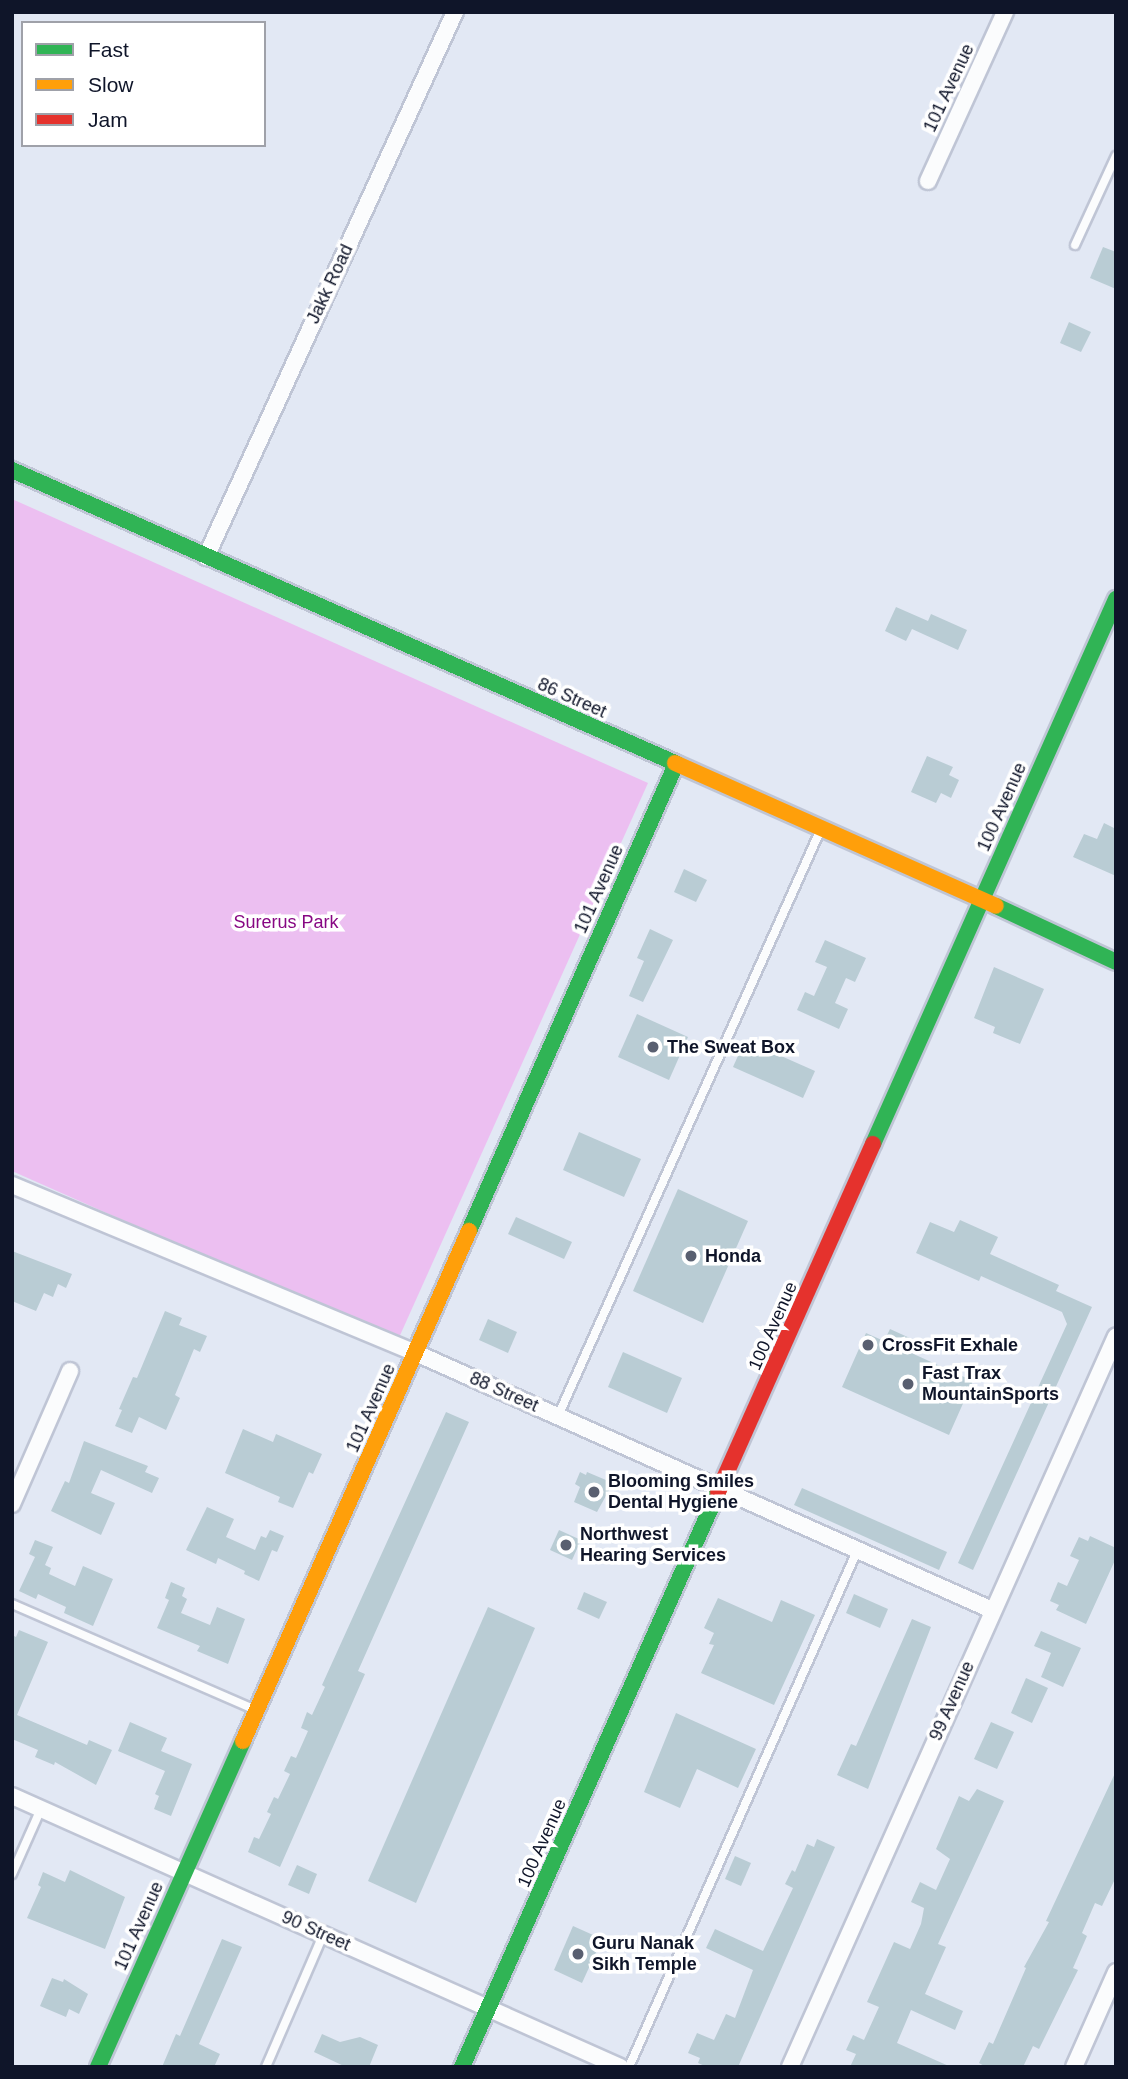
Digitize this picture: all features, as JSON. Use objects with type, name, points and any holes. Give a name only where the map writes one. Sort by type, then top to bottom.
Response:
[{"type":"street","name":"Jakk Road","points":[[206,556],[455,12]]},
{"type":"street","name":"101 Avenue","points":[[928,180],[1005,12]]},
{"type":"street","name":"86 Street","points":[[12,470],[983,900],[1116,962]]},
{"type":"street","name":"100 Avenue","points":[[462,2067],[722,1490],[1116,599]]},
{"type":"street","name":"101 Avenue","points":[[98,2067],[676,764]]},
{"type":"street","name":"88 Street","points":[[12,1185],[416,1353],[992,1610]]},
{"type":"street","name":"99 Avenue","points":[[790,2067],[992,1610],[1114,1346]]},
{"type":"street","points":[[12,1504],[70,1371]]},
{"type":"street","name":"90 Street","points":[[12,1796],[620,2067]]},
{"type":"street","points":[[1074,2067],[1116,1972]]},
{"type":"lane","points":[[1075,245],[1116,156]]},
{"type":"lane","points":[[558,1416],[821,830]]},
{"type":"lane","points":[[629,2067],[857,1551]]},
{"type":"lane","points":[[12,1604],[256,1710]]},
{"type":"lane","points":[[12,1874],[41,1809]]},
{"type":"lane","points":[[266,2067],[323,1935]]},
{"type":"green space","name":"Surerus Park","points":[[12,499],[648,783],[397,1342],[12,1171]]},
{"type":"building","points":[[1103,247],[1116,252],[1116,289],[1090,278]]},
{"type":"building","points":[[1069,322],[1091,332],[1081,352],[1060,343]]},
{"type":"building","points":[[896,607],[928,621],[931,614],[967,630],[958,650],[912,629],[906,641],[885,631]]},
{"type":"building","points":[[927,756],[953,767],[949,775],[959,780],[951,798],[941,793],[936,803],[911,792]]},
{"type":"building","points":[[1104,823],[1116,829],[1116,876],[1073,857],[1084,834],[1097,839]]},
{"type":"building","points":[[684,869],[707,880],[696,902],[674,892]]},
{"type":"building","points":[[650,929],[673,940],[643,1002],[629,996],[644,961],[637,958]]},
{"type":"building","points":[[825,940],[866,958],[855,982],[846,978],[835,1003],[848,1009],[839,1029],[797,1010],[805,992],[814,996],[827,967],[815,962]]},
{"type":"building","points":[[994,967],[1044,989],[1020,1044],[993,1033],[995,1027],[974,1018]]},
{"type":"building","name":"The Sweat Box","points":[[637,1014],[688,1037],[669,1080],[618,1057]]},
{"type":"building","points":[[745,1040],[815,1071],[803,1098],[733,1067]]},
{"type":"building","points":[[579,1132],[641,1159],[624,1197],[563,1170]]},
{"type":"building","name":"Honda","points":[[678,1189],[748,1221],[703,1323],[633,1291]]},
{"type":"building","points":[[516,1217],[572,1242],[564,1259],[508,1234]]},
{"type":"building","points":[[960,1220],[998,1237],[990,1254],[1059,1285],[1056,1291],[1092,1307],[973,1570],[958,1563],[1067,1324],[1062,1312],[981,1276],[979,1281],[916,1253],[930,1222],[954,1232]]},
{"type":"building","points":[[12,1251],[72,1274],[66,1288],[58,1284],[53,1297],[44,1293],[36,1311],[12,1301]]},
{"type":"building","points":[[165,1311],[182,1318],[179,1325],[207,1336],[200,1352],[194,1349],[175,1395],[180,1398],[166,1430],[139,1417],[132,1433],[115,1426],[122,1410],[119,1409],[133,1377],[137,1378]]},
{"type":"building","points":[[488,1319],[517,1332],[508,1353],[479,1340]]},
{"type":"building","name":"Fast Trax MountainSports","points":[[890,1329],[912,1339],[907,1351],[973,1381],[949,1435],[842,1387],[866,1333],[884,1341]]},
{"type":"building","points":[[623,1352],[682,1378],[667,1413],[608,1387]]},
{"type":"building","points":[[446,1412],[469,1422],[358,1671],[365,1674],[280,1867],[248,1852],[254,1837],[259,1839],[271,1814],[267,1812],[274,1797],[278,1799],[290,1774],[284,1771],[291,1756],[296,1758],[308,1731],[301,1728],[307,1712],[312,1715],[325,1687],[322,1685]]},
{"type":"building","points":[[243,1429],[273,1442],[276,1434],[322,1454],[313,1474],[309,1472],[293,1508],[278,1502],[280,1497],[225,1473]]},
{"type":"building","points":[[84,1441],[148,1466],[145,1472],[159,1478],[152,1493],[101,1470],[91,1493],[115,1503],[101,1535],[51,1511],[65,1481],[69,1483]]},
{"type":"building","name":"Blooming Smiles Dental Hygiene","points":[[580,1472],[586,1475],[587,1472],[613,1483],[597,1512],[574,1502],[580,1487],[575,1484]]},
{"type":"building","points":[[802,1488],[947,1552],[939,1570],[794,1505]]},
{"type":"building","points":[[207,1507],[234,1519],[226,1537],[255,1550],[261,1536],[266,1538],[270,1530],[284,1536],[277,1552],[272,1550],[259,1581],[218,1558],[216,1564],[186,1550]]},
{"type":"building","name":"Northwest Hearing Services","points":[[559,1530],[581,1540],[572,1560],[550,1550]]},
{"type":"building","points":[[1090,1536],[1116,1548],[1116,1558],[1086,1624],[1056,1610],[1059,1605],[1050,1601],[1058,1582],[1067,1586],[1079,1560],[1070,1556],[1079,1537],[1088,1541]]},
{"type":"building","points":[[35,1540],[53,1547],[45,1565],[51,1568],[49,1574],[75,1586],[83,1566],[113,1579],[93,1626],[64,1613],[66,1607],[38,1594],[36,1599],[19,1591],[35,1557],[29,1554]]},
{"type":"building","points":[[171,1582],[185,1588],[182,1596],[187,1599],[181,1613],[210,1625],[217,1607],[245,1619],[228,1664],[197,1651],[200,1646],[157,1628],[169,1600],[165,1598]]},
{"type":"building","points":[[584,1592],[607,1602],[599,1619],[577,1609]]},
{"type":"building","points":[[854,1594],[888,1609],[880,1628],[846,1613]]},
{"type":"building","points":[[718,1598],[772,1622],[781,1600],[815,1615],[774,1705],[701,1673],[714,1645],[709,1644],[714,1633],[704,1628]]},
{"type":"building","points":[[488,1607],[535,1628],[416,1903],[368,1881]]},
{"type":"building","points":[[912,1619],[931,1627],[868,1789],[837,1775],[851,1744],[856,1746]]},
{"type":"building","points":[[19,1630],[48,1642],[17,1715],[87,1745],[89,1740],[112,1750],[96,1785],[55,1762],[54,1765],[35,1757],[38,1750],[12,1739],[12,1635],[16,1637]]},
{"type":"building","points":[[1041,1631],[1081,1648],[1063,1687],[1041,1677],[1051,1653],[1034,1646]]},
{"type":"building","points":[[1026,1678],[1048,1688],[1032,1723],[1011,1713]]},
{"type":"building","points":[[676,1713],[756,1749],[738,1788],[697,1769],[680,1808],[644,1792]]},
{"type":"building","points":[[130,1722],[167,1738],[161,1751],[192,1764],[171,1816],[154,1809],[159,1796],[155,1794],[165,1771],[118,1751]]},
{"type":"building","points":[[991,1722],[1014,1732],[997,1769],[974,1759]]},
{"type":"building","points":[[1116,1771],[1116,1877],[1102,1906],[1095,1903],[1082,1933],[1087,1936],[1073,1968],[1078,1970],[1039,2049],[1033,2046],[1023,2067],[986,2067],[979,2063],[989,2042],[993,2044],[1026,1968],[1024,1967],[1049,1922],[1046,1921]]},
{"type":"building","points":[[977,1789],[1004,1801],[938,1944],[946,1947],[925,1994],[963,2011],[955,2030],[911,2010],[897,2043],[951,2067],[850,2067],[856,2054],[846,2050],[853,2035],[864,2040],[879,2007],[867,2002],[894,1942],[910,1949],[921,1924],[924,1908],[911,1902],[920,1882],[936,1890],[950,1859],[936,1849],[959,1796],[969,1801]]},
{"type":"building","points":[[817,1839],[835,1847],[738,2067],[707,2067],[698,2063],[700,2058],[688,2053],[697,2033],[714,2040],[726,2014],[735,2018],[753,1970],[706,1948],[715,1929],[763,1951],[793,1888],[785,1884],[792,1870],[795,1872],[807,1844],[814,1847]]},
{"type":"building","points":[[735,1856],[751,1863],[741,1886],[725,1879]]},
{"type":"building","points":[[297,1865],[317,1874],[309,1894],[288,1885]]},
{"type":"building","points":[[70,1870],[125,1897],[105,1949],[27,1918],[41,1887],[38,1885],[43,1872],[65,1882]]},
{"type":"building","name":"Guru Nanak Sikh Temple","points":[[573,1926],[602,1939],[582,1983],[554,1970]]},
{"type":"building","points":[[222,1939],[242,1947],[199,2044],[220,2054],[214,2067],[162,2067],[176,2034],[180,2036]]},
{"type":"building","points":[[52,1978],[63,1982],[64,1979],[88,1994],[79,2014],[69,2009],[66,2017],[40,2006]]},
{"type":"building","points":[[322,2034],[340,2042],[360,2037],[378,2045],[369,2067],[346,2067],[314,2052]]},
{"type":"traffic: fast","points":[[12,470],[675,763]]},
{"type":"traffic: fast","points":[[873,1144],[1116,599]]},
{"type":"traffic: fast","points":[[469,1231],[676,764]]},
{"type":"traffic: fast","points":[[996,906],[1116,962]]},
{"type":"traffic: fast","points":[[462,2067],[718,1492]]},
{"type":"traffic: fast","points":[[98,2067],[243,1741]]},
{"type":"traffic: slow","points":[[675,763],[996,906]]},
{"type":"traffic: slow","points":[[243,1741],[469,1231]]},
{"type":"traffic: jam","points":[[718,1492],[873,1144]]},
{"type":"place","name":"The Sweat Box","points":[[653,1047]]},
{"type":"place","name":"Honda","points":[[691,1256]]},
{"type":"place","name":"CrossFit Exhale","points":[[868,1345]]},
{"type":"place","name":"Fast Trax MountainSports","points":[[908,1384]]},
{"type":"place","name":"Blooming Smiles Dental Hygiene","points":[[594,1492]]},
{"type":"place","name":"Northwest Hearing Services","points":[[566,1545]]},
{"type":"place","name":"Guru Nanak Sikh Temple","points":[[578,1954]]}]
